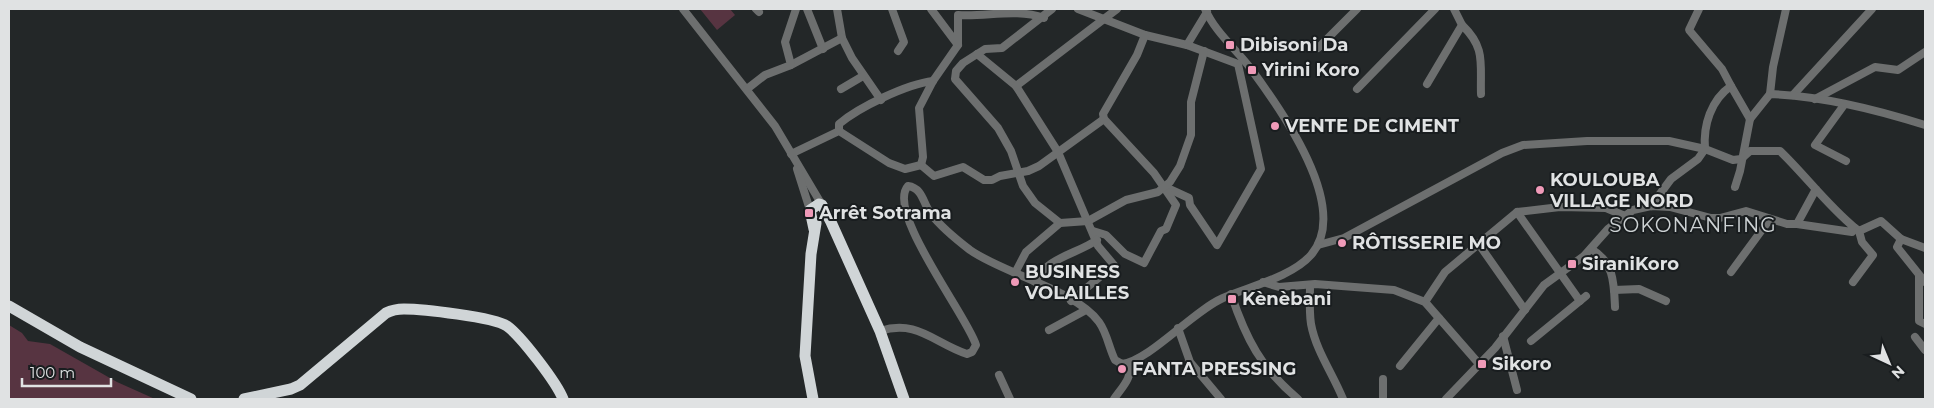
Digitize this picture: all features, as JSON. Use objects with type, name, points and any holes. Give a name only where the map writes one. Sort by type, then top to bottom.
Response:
[{"type":"highway","points":[[813,399],[805,356],[814,229],[810,210],[816,204],[822,205],[832,222],[880,331],[904,399]]},
{"type":"highway","points":[[814,229],[819,219],[824,218],[832,222]]},
{"type":"highway","points":[[9,306],[80,347],[191,399]]},
{"type":"highway","points":[[244,399],[291,389],[300,385],[386,313],[402,308],[489,320],[503,324],[518,337],[563,399]]},
{"type":"street","points":[[683,9],[775,126],[822,205]]},
{"type":"street","points":[[791,65],[785,42],[796,9]]},
{"type":"street","points":[[807,9],[822,49]]},
{"type":"street","points":[[836,9],[842,38],[863,76],[881,100]]},
{"type":"street","points":[[892,9],[904,42],[898,51]]},
{"type":"street","points":[[930,9],[958,45]]},
{"type":"street","points":[[1052,9],[1044,18],[1002,48],[985,49],[963,63],[956,71],[954,79],[998,128],[1012,151],[1016,171],[1023,186],[1035,202],[1060,223]]},
{"type":"street","points":[[1078,9],[1145,35],[1187,45],[1238,64],[1261,169],[1217,245],[1190,205],[1188,198],[1165,187]]},
{"type":"street","points":[[1016,86],[1117,9]]},
{"type":"street","points":[[1318,48],[1357,9]]},
{"type":"street","points":[[1357,88],[1435,9]]},
{"type":"street","points":[[1454,9],[1462,25],[1475,37],[1480,47],[1481,94]]},
{"type":"street","points":[[1699,9],[1689,30],[1722,69],[1750,119]]},
{"type":"street","points":[[1734,187],[1740,171],[1740,159],[1750,119],[1770,94],[1773,67],[1786,9]]},
{"type":"street","points":[[1794,95],[1872,9]]},
{"type":"street","points":[[908,186],[914,187],[920,192],[930,213],[961,243],[985,261],[1035,282],[1072,301],[1098,320],[1104,330],[1115,360],[1122,364],[1140,358],[1216,301],[1290,270],[1310,257],[1318,245],[1321,233],[1322,204],[1316,178],[1288,122],[1250,68],[1215,26],[1206,11],[1187,45]]},
{"type":"street","points":[[921,165],[919,108],[933,81],[958,45],[957,12],[978,16],[1027,12],[1044,18]]},
{"type":"street","points":[[1427,84],[1462,25]]},
{"type":"street","points":[[1093,231],[1106,235],[1125,254],[1144,263],[1162,231],[1166,229],[1176,205],[1165,187],[1104,119],[1103,114],[1137,55],[1145,35]]},
{"type":"street","points":[[747,89],[765,75],[791,65],[842,38]]},
{"type":"street","points":[[1015,273],[1026,252],[1060,223],[1088,220],[1126,200],[1158,192],[1165,187],[1180,166],[1190,135],[1191,102],[1204,51]]},
{"type":"street","points":[[1815,99],[1875,67],[1898,70],[1925,52]]},
{"type":"street","points":[[977,54],[1016,86],[1058,152],[1096,240],[1114,265],[1072,301]]},
{"type":"street","points":[[842,89],[863,76]]},
{"type":"street","points":[[839,131],[839,124],[849,116],[908,86],[933,81]]},
{"type":"street","points":[[1651,206],[1672,179],[1698,159],[1705,149],[1704,138],[1710,112],[1720,95],[1731,86]]},
{"type":"street","points":[[1770,94],[1794,95],[1878,110],[1925,125]]},
{"type":"street","points":[[1844,105],[1815,145],[1846,161]]},
{"type":"street","points":[[921,165],[934,176],[963,167],[984,180],[992,180],[1016,171],[1028,171],[1074,143],[1104,119]]},
{"type":"street","points":[[792,156],[839,131]]},
{"type":"street","points":[[839,131],[889,163],[905,169],[921,165]]},
{"type":"street","points":[[1318,245],[1344,238],[1502,152],[1523,145],[1669,141],[1705,149],[1733,160],[1740,159],[1750,151],[1780,151],[1833,210],[1857,230],[1862,242],[1873,255],[1853,282]]},
{"type":"street","points":[[792,156],[810,210]]},
{"type":"street","points":[[905,169],[908,186]]},
{"type":"street","points":[[880,331],[895,326],[907,328],[924,333],[968,354],[972,352],[976,345],[946,294],[911,225],[903,198],[904,190],[908,186]]},
{"type":"street","points":[[1797,224],[1816,189]]},
{"type":"street","points":[[1446,399],[1480,365],[1544,285],[1584,256],[1608,229],[1633,210],[1651,206],[1670,207],[1711,218],[1720,218],[1746,211],[1770,219],[1852,232],[1882,221],[1900,239],[1925,248]]},
{"type":"street","points":[[1424,302],[1445,272],[1517,212],[1560,207],[1606,208],[1625,216]]},
{"type":"street","points":[[1517,212],[1559,273],[1583,298],[1531,341]]},
{"type":"street","points":[[1731,272],[1770,219]]},
{"type":"street","points":[[1900,239],[1898,247],[1922,279],[1919,321],[1925,324]]},
{"type":"street","points":[[1035,282],[1039,272],[1050,262],[1086,248],[1096,240]]},
{"type":"street","points":[[1478,244],[1525,310]]},
{"type":"street","points":[[1591,249],[1602,255],[1613,277],[1614,307]]},
{"type":"street","points":[[1263,282],[1279,287],[1310,285],[1394,290],[1424,302],[1480,365]]},
{"type":"street","points":[[1310,285],[1310,322],[1325,364],[1336,381],[1343,399]]},
{"type":"street","points":[[1614,290],[1639,290],[1666,302]]},
{"type":"street","points":[[1232,294],[1243,328],[1262,363],[1298,399]]},
{"type":"street","points":[[1050,330],[1086,310]]},
{"type":"street","points":[[1400,366],[1439,318]]},
{"type":"street","points":[[1178,328],[1190,362],[1221,399]]},
{"type":"street","points":[[1503,336],[1517,390]]},
{"type":"street","points":[[1915,337],[1925,350]]},
{"type":"street","points":[[1114,399],[1130,377],[1129,363]]},
{"type":"street","points":[[999,375],[1010,399]]},
{"type":"street","points":[[1383,399],[1384,380]]},
{"type":"shaded area","points":[[700,9],[730,9],[735,15],[717,30]]},
{"type":"shaded area","points":[[9,325],[22,333],[28,341],[50,344],[117,382],[155,399],[9,399]]},
{"type":"place","name":"Dibisoni Da","points":[[1230,45]]},
{"type":"place","name":"Yirini Koro","points":[[1252,70]]},
{"type":"place","name":"VENTE DE CIMENT","points":[[1275,126]]},
{"type":"place","name":"KOULOUBA VILLAGE NORD","points":[[1540,190]]},
{"type":"place","name":"Arrêt Sotrama","points":[[809,213]]},
{"type":"place","name":"RÔTISSERIE MO","points":[[1342,243]]},
{"type":"place","name":"SiraniKoro","points":[[1572,264]]},
{"type":"place","name":"BUSINESS VOLAILLES","points":[[1015,282]]},
{"type":"place","name":"Kènèbani","points":[[1232,299]]},
{"type":"place","name":"Sikoro","points":[[1482,364]]},
{"type":"place","name":"FANTA PRESSING","points":[[1122,369]]},
{"type":"district","name":"SOKONANFING","points":[[1693,225]]}]
